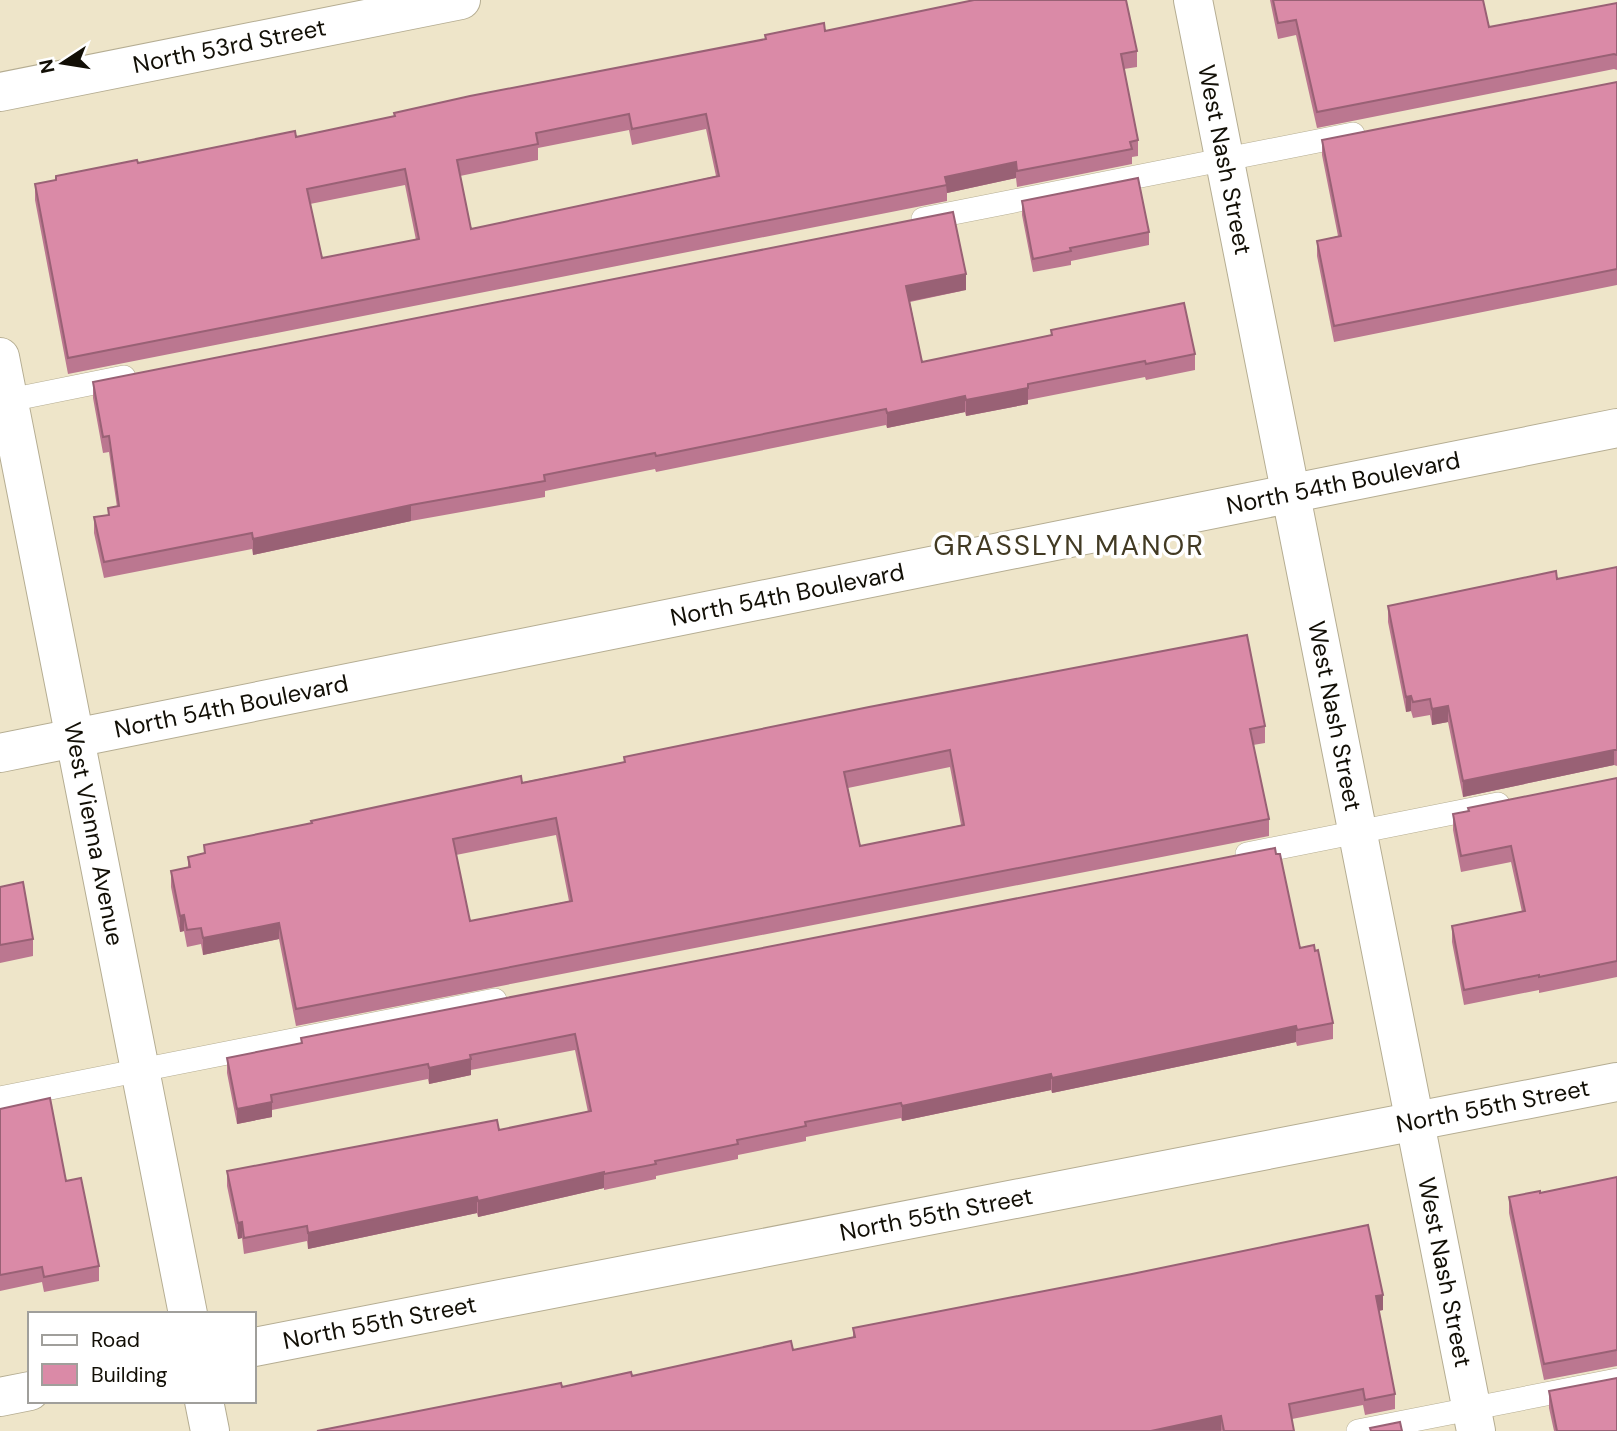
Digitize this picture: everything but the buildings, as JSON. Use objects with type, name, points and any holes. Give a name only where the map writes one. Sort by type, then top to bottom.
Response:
[{"type":"street","name":"North 53rd Street","points":[[0,92],[461,0]]},
{"type":"street","name":"West Nash Street","points":[[1193,0],[1474,1420]]},
{"type":"street","name":"West Vienna Avenue","points":[[0,357],[5,401],[188,1312]]},
{"type":"street","name":"North 54th Boulevard","points":[[0,753],[1617,428]]},
{"type":"street","name":"North 55th Street","points":[[256,1347],[1617,1082]]},
{"type":"street","points":[[0,1397],[28,1391]]},
{"type":"street","points":[[204,1403],[210,1431]]},
{"type":"lane","points":[[907,222],[1371,131]]},
{"type":"lane","points":[[5,401],[141,374]]},
{"type":"lane","points":[[1232,857],[1522,799]]},
{"type":"lane","points":[[0,1098],[519,995]]},
{"type":"lane","points":[[1357,1431],[1474,1420],[1617,1380]]},
{"type":"district","name":"GRASSLYN MANOR","points":[[1069,545]]}]
